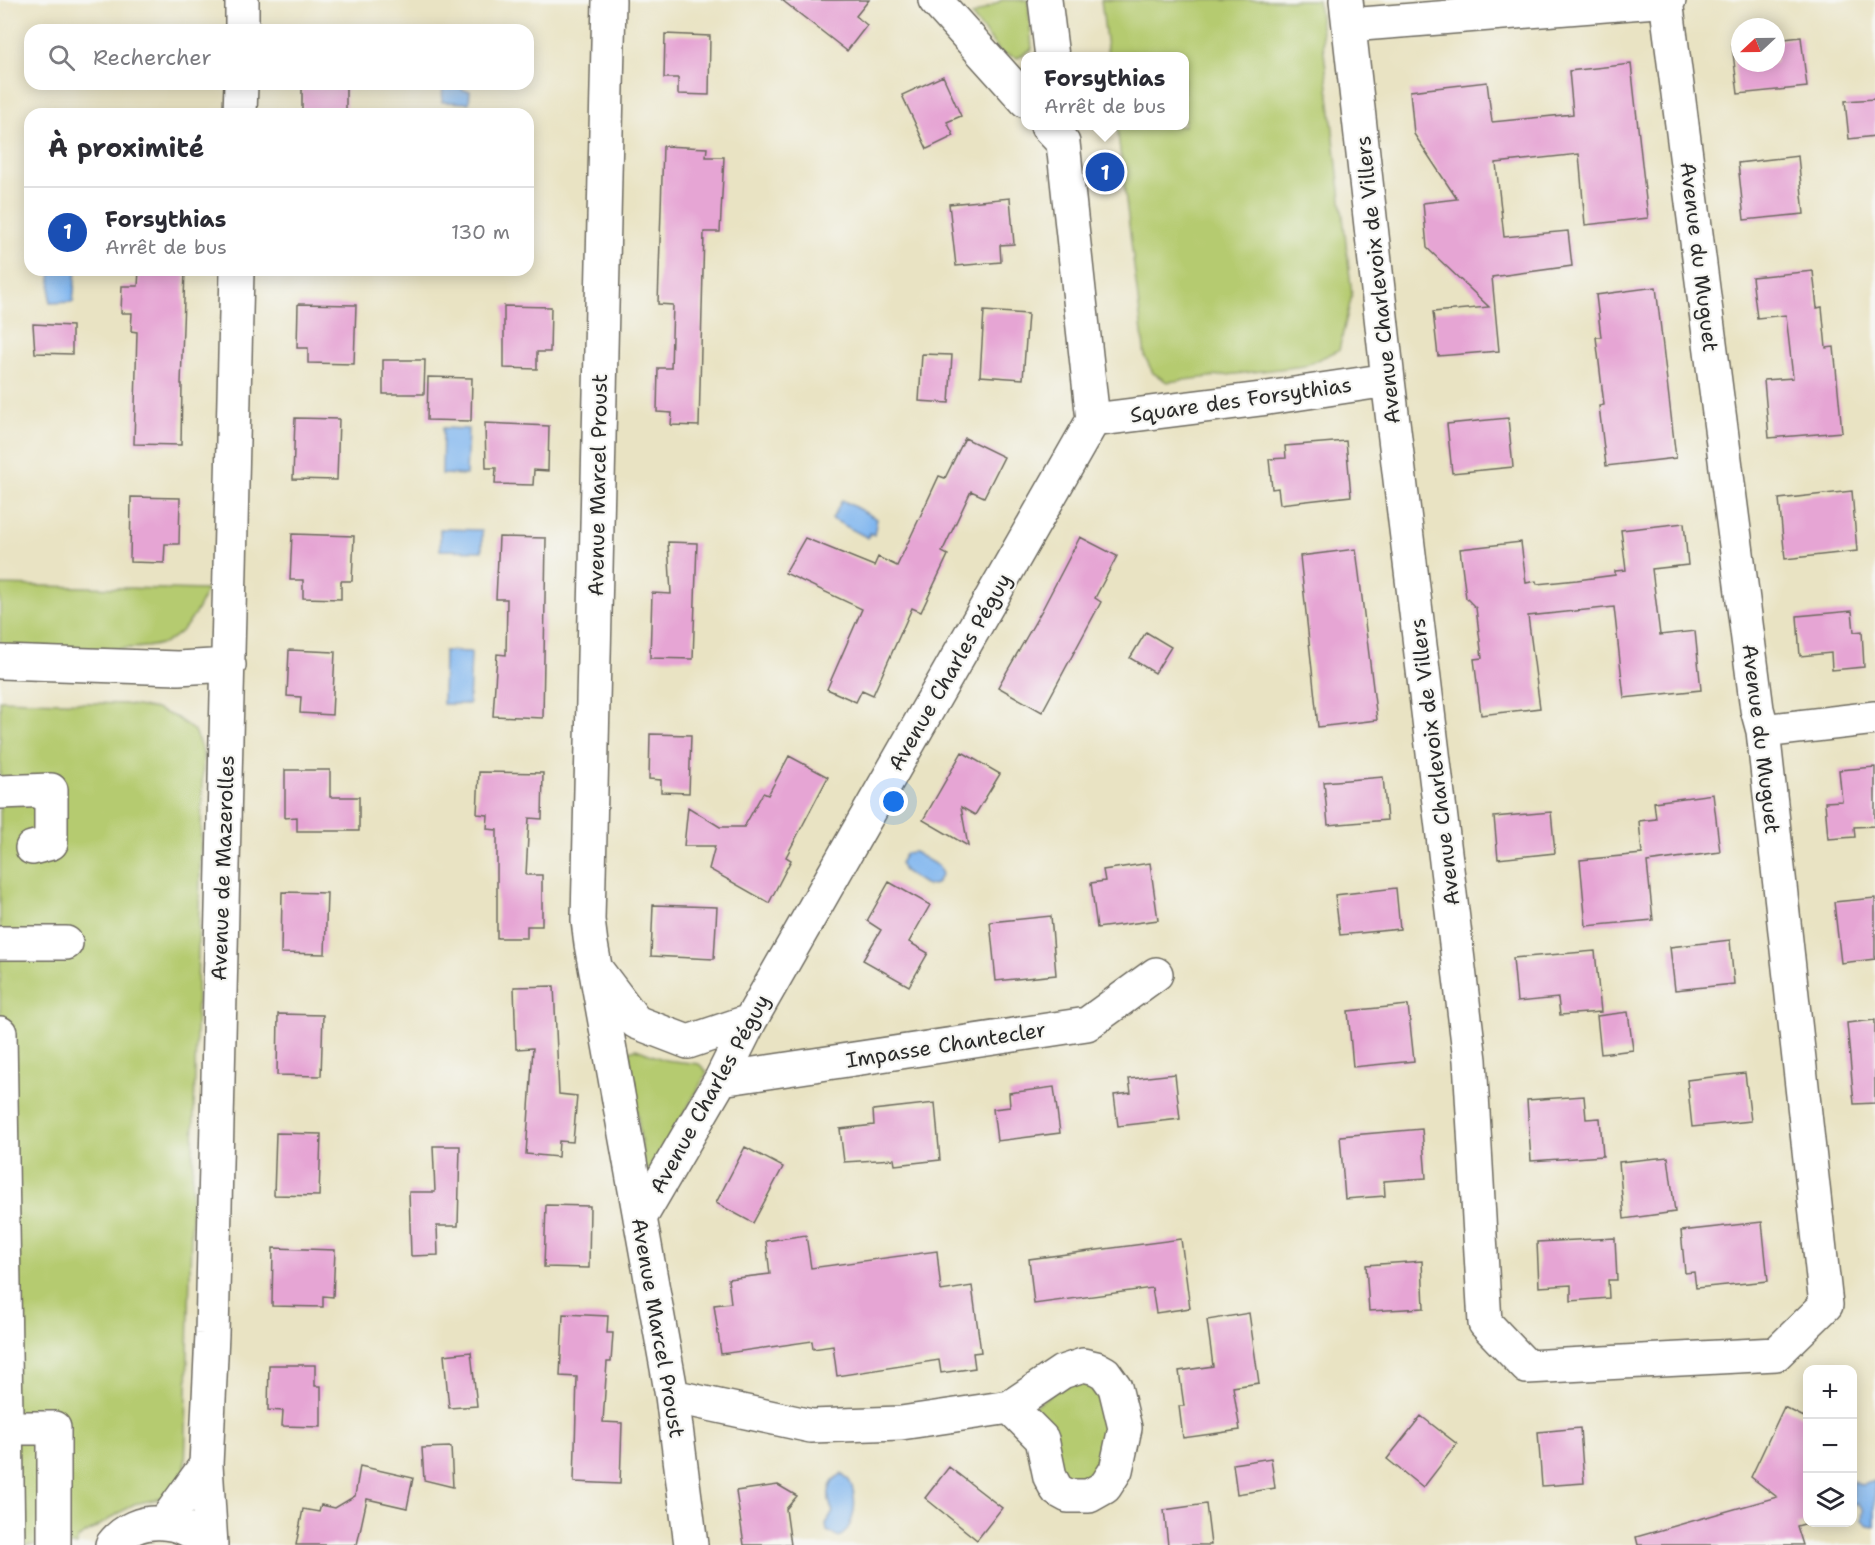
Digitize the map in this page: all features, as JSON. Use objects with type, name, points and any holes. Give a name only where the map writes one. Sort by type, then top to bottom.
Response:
[{"type":"street","points":[[242,0],[242,24]]},
{"type":"street","name":"Avenue Marcel Proust","points":[[609,0],[588,920],[672,1396],[691,1545]]},
{"type":"street","points":[[935,0],[1021,95]]},
{"type":"street","points":[[1045,0],[1051,52]]},
{"type":"street","points":[[1347,12],[1668,0]]},
{"type":"street","name":"Avenue du Muguet","points":[[1668,0],[1756,697],[1763,730],[1826,1305],[1776,1354],[1671,1359]]},
{"type":"street","name":"Avenue Charlevoix de Villers","points":[[1347,12],[1388,380],[1470,1060],[1485,1323],[1527,1367],[1671,1359]]},
{"type":"street","points":[[240,108],[241,90]]},
{"type":"street","points":[[1057,132],[1094,420]]},
{"type":"street","name":"Avenue de Mazerolles","points":[[210,1545],[206,1466],[212,1334],[237,276]]},
{"type":"street","name":"Square des Forsythias","points":[[1094,420],[1388,380]]},
{"type":"street","name":"Avenue Charles Péguy","points":[[640,1218],[722,1079],[750,1021],[1094,420]]},
{"type":"street","points":[[0,662],[178,668],[229,665]]},
{"type":"street","points":[[1763,730],[1875,718]]},
{"type":"street","points":[[0,792],[51,790],[51,843],[32,848]]},
{"type":"street","points":[[0,943],[66,943]]},
{"type":"street","name":"Avenue Marcel Proust","points":[[596,969],[636,1022],[688,1042],[750,1021]]},
{"type":"street","name":"Impasse Chantecler","points":[[722,1079],[1087,1024],[1156,974]]},
{"type":"street","points":[[0,1033],[4,1430],[8,1545]]},
{"type":"street","points":[[672,1396],[811,1426],[901,1423],[1010,1407]]},
{"type":"street","points":[[4,1430],[54,1428],[54,1545]]},
{"type":"street","points":[[165,1522],[206,1466]]},
{"type":"street","points":[[112,1545],[130,1530],[147,1524],[165,1522],[191,1530],[210,1545]]},
{"type":"green space","points":[[1002,0],[1028,0],[1032,49],[1021,52],[1021,56],[1018,58],[1001,53],[972,16]]},
{"type":"green space","points":[[1101,0],[1318,0],[1352,295],[1339,350],[1304,366],[1167,382],[1153,373],[1145,357],[1117,130],[1189,130],[1189,52],[1108,52]]},
{"type":"green space","points":[[0,585],[206,590],[192,619],[168,641],[137,648],[89,649],[0,644]]},
{"type":"green space","points":[[0,700],[124,704],[156,709],[177,718],[194,731],[203,753],[185,1472],[168,1497],[134,1504],[77,1539],[77,1545],[0,1545]]},
{"type":"green space","points":[[636,1049],[665,1060],[699,1064],[707,1072],[651,1174],[645,1171],[629,1051]]},
{"type":"green space","points":[[1075,1378],[1105,1389],[1114,1455],[1097,1485],[1060,1477],[1028,1410]]},
{"type":"water","points":[[443,90],[470,91],[469,103],[442,102]]},
{"type":"water","points":[[51,276],[75,276],[73,302],[50,303]]},
{"type":"water","points":[[443,428],[468,429],[466,475],[442,474]]},
{"type":"water","points":[[842,500],[877,519],[874,535],[870,533],[868,538],[832,519]]},
{"type":"water","points":[[440,529],[482,530],[482,551],[440,550]]},
{"type":"water","points":[[444,651],[471,652],[469,704],[443,704]]},
{"type":"water","points":[[914,852],[938,866],[942,874],[936,884],[927,886],[904,871],[900,863],[906,853]]},
{"type":"water","points":[[842,1474],[852,1487],[854,1506],[850,1525],[839,1537],[827,1531],[826,1524],[833,1512],[829,1501],[829,1490],[833,1481]]},
{"type":"water","points":[[1875,1481],[1875,1527],[1868,1526],[1862,1521],[1863,1509],[1857,1503],[1857,1483],[1861,1485]]},
{"type":"building","points":[[782,0],[869,0],[856,16],[867,25],[847,51]]},
{"type":"building","points":[[665,34],[710,36],[709,95],[678,94],[678,78],[664,78]]},
{"type":"building","points":[[1801,37],[1807,87],[1738,94],[1735,72],[1785,72],[1785,39]]},
{"type":"building","points":[[1631,64],[1648,218],[1585,225],[1579,154],[1496,163],[1504,237],[1568,231],[1572,266],[1492,277],[1499,351],[1438,356],[1433,312],[1489,307],[1427,248],[1423,203],[1457,199],[1414,134],[1410,91],[1487,82],[1492,122],[1573,114],[1569,71]]},
{"type":"building","points":[[943,76],[961,116],[947,122],[954,136],[927,149],[902,95]]},
{"type":"building","points":[[302,90],[346,90],[346,108],[302,108]]},
{"type":"building","points":[[1875,99],[1875,136],[1849,139],[1845,101]]},
{"type":"building","points":[[663,146],[707,148],[706,157],[724,157],[720,232],[704,232],[699,426],[671,425],[672,413],[657,412],[658,368],[671,368],[673,305],[658,304]]},
{"type":"building","points":[[1798,156],[1804,214],[1744,220],[1738,163]]},
{"type":"building","points":[[1010,198],[1014,244],[1000,245],[1001,262],[956,266],[949,204]]},
{"type":"building","points":[[1813,271],[1817,308],[1822,307],[1826,348],[1834,347],[1842,432],[1769,438],[1764,380],[1793,378],[1786,315],[1757,318],[1752,277]]},
{"type":"building","points":[[139,276],[185,276],[181,445],[134,444],[137,332],[131,331],[132,313],[121,313],[122,286],[138,286]]},
{"type":"building","points":[[1656,287],[1676,458],[1606,466],[1599,406],[1604,405],[1596,337],[1601,337],[1596,295]]},
{"type":"building","points":[[298,304],[356,305],[354,364],[308,363],[308,348],[297,348]]},
{"type":"building","points":[[504,306],[551,307],[550,352],[537,352],[537,369],[504,368]]},
{"type":"building","points":[[984,311],[1028,314],[1023,379],[980,376]]},
{"type":"building","points":[[33,324],[72,326],[72,354],[35,353]]},
{"type":"building","points":[[922,354],[952,355],[949,403],[919,401]]},
{"type":"building","points":[[383,360],[425,360],[424,394],[383,394]]},
{"type":"building","points":[[428,377],[472,378],[471,421],[427,420]]},
{"type":"building","points":[[295,418],[339,419],[337,480],[293,479]]},
{"type":"building","points":[[1508,418],[1513,467],[1452,473],[1447,424]]},
{"type":"building","points":[[485,423],[549,426],[548,471],[534,470],[533,485],[495,484],[496,468],[486,468]]},
{"type":"building","points":[[965,438],[1004,457],[984,497],[971,491],[942,552],[948,555],[921,612],[912,608],[873,695],[862,690],[856,702],[827,689],[862,609],[785,573],[805,538],[874,566],[878,557],[897,566],[939,476],[945,478]]},
{"type":"building","points":[[1346,441],[1351,496],[1280,504],[1278,488],[1272,489],[1269,459],[1286,458],[1285,446]]},
{"type":"building","points":[[1852,491],[1857,551],[1785,559],[1779,499]]},
{"type":"building","points":[[131,497],[180,498],[179,544],[165,544],[164,563],[130,562]]},
{"type":"building","points":[[1684,523],[1688,565],[1652,569],[1660,635],[1695,631],[1701,690],[1624,698],[1614,607],[1528,616],[1540,708],[1481,715],[1474,659],[1482,658],[1476,608],[1466,598],[1460,549],[1521,542],[1526,583],[1577,580],[1615,575],[1615,571],[1626,570],[1621,530]]},
{"type":"building","points":[[292,534],[354,536],[352,581],[341,581],[341,599],[303,598],[303,580],[290,580]]},
{"type":"building","points":[[499,537],[546,538],[543,718],[493,716],[497,654],[506,655],[507,599],[496,599]]},
{"type":"building","points":[[1080,537],[1117,556],[1095,598],[1101,602],[1042,712],[998,687]]},
{"type":"building","points":[[668,542],[697,543],[693,659],[650,658],[652,593],[671,594]]},
{"type":"building","points":[[1356,549],[1377,720],[1318,727],[1300,556]]},
{"type":"building","points":[[1852,611],[1854,632],[1862,631],[1864,667],[1832,670],[1831,653],[1800,656],[1797,616]]},
{"type":"building","points":[[1146,632],[1171,647],[1155,673],[1130,658]]},
{"type":"building","points":[[289,650],[335,652],[332,715],[300,713],[301,697],[287,696]]},
{"type":"building","points":[[650,734],[691,735],[689,793],[661,792],[661,780],[649,779]]},
{"type":"building","points":[[962,752],[1000,774],[975,815],[961,807],[968,846],[923,820]]},
{"type":"building","points":[[789,756],[828,777],[786,857],[791,860],[769,903],[709,869],[715,846],[684,846],[688,807],[720,827],[744,827],[763,793],[768,795]]},
{"type":"building","points":[[1875,767],[1875,826],[1854,827],[1855,837],[1828,839],[1825,802],[1842,801],[1839,770]]},
{"type":"building","points":[[285,770],[330,770],[330,797],[359,797],[359,831],[297,831],[297,817],[285,818]]},
{"type":"building","points":[[479,772],[543,773],[542,819],[529,818],[526,875],[542,875],[542,926],[527,926],[527,938],[497,938],[497,830],[487,829],[488,815],[477,814]]},
{"type":"building","points":[[1383,777],[1387,820],[1328,825],[1324,782]]},
{"type":"building","points":[[1713,794],[1720,852],[1647,862],[1653,920],[1586,926],[1580,860],[1642,854],[1639,821],[1656,819],[1654,802]]},
{"type":"building","points":[[1551,812],[1555,853],[1498,859],[1494,817]]},
{"type":"building","points":[[1150,863],[1158,920],[1097,928],[1091,883],[1105,881],[1103,870]]},
{"type":"building","points":[[889,882],[930,905],[909,942],[928,953],[909,986],[863,960],[881,930],[867,921]]},
{"type":"building","points":[[1396,888],[1400,929],[1340,935],[1335,895]]},
{"type":"building","points":[[282,892],[327,893],[325,954],[281,953]]},
{"type":"building","points":[[1875,898],[1875,959],[1841,963],[1834,902]]},
{"type":"building","points":[[653,905],[717,907],[714,959],[651,956]]},
{"type":"building","points":[[1051,916],[1056,975],[996,981],[990,922]]},
{"type":"building","points":[[1730,940],[1734,984],[1675,990],[1670,947]]},
{"type":"building","points":[[1595,951],[1601,1012],[1560,1015],[1558,998],[1517,1002],[1513,958]]},
{"type":"building","points":[[554,986],[559,1094],[577,1096],[573,1142],[559,1141],[558,1157],[526,1154],[533,1048],[516,1049],[514,987]]},
{"type":"building","points":[[1408,1005],[1414,1061],[1353,1067],[1348,1011]]},
{"type":"building","points":[[1628,1012],[1633,1050],[1601,1054],[1597,1016]]},
{"type":"building","points":[[278,1014],[323,1015],[321,1076],[277,1075]]},
{"type":"building","points":[[1875,1020],[1875,1103],[1854,1104],[1847,1023]]},
{"type":"building","points":[[1745,1073],[1751,1121],[1692,1127],[1687,1080]]},
{"type":"building","points":[[1175,1074],[1180,1119],[1118,1126],[1114,1095],[1131,1093],[1129,1079]]},
{"type":"building","points":[[1054,1087],[1060,1133],[997,1141],[993,1109],[1010,1107],[1009,1093]]},
{"type":"building","points":[[1584,1096],[1586,1119],[1600,1118],[1603,1156],[1531,1161],[1527,1100]]},
{"type":"building","points":[[935,1103],[940,1160],[895,1165],[894,1159],[844,1162],[840,1129],[874,1125],[873,1110]]},
{"type":"building","points":[[1422,1129],[1426,1178],[1384,1181],[1385,1196],[1345,1199],[1340,1136]]},
{"type":"building","points":[[276,1133],[321,1134],[319,1196],[274,1195]]},
{"type":"building","points":[[433,1146],[460,1146],[458,1226],[437,1226],[438,1255],[411,1256],[409,1192],[435,1192]]},
{"type":"building","points":[[745,1147],[783,1167],[753,1223],[716,1203]]},
{"type":"building","points":[[1668,1157],[1675,1212],[1624,1219],[1619,1162]]},
{"type":"building","points":[[546,1205],[590,1206],[589,1268],[544,1267]]},
{"type":"building","points":[[1762,1222],[1768,1281],[1696,1288],[1694,1272],[1685,1273],[1681,1231]]},
{"type":"building","points":[[806,1235],[811,1268],[937,1251],[941,1291],[972,1286],[981,1352],[973,1353],[975,1368],[941,1373],[939,1360],[837,1376],[833,1346],[813,1349],[812,1341],[721,1354],[714,1305],[731,1303],[728,1279],[770,1274],[766,1241]]},
{"type":"building","points":[[1615,1238],[1617,1280],[1608,1280],[1609,1298],[1571,1301],[1571,1285],[1539,1287],[1537,1242]]},
{"type":"building","points":[[1181,1239],[1190,1308],[1156,1313],[1152,1288],[1034,1304],[1029,1259]]},
{"type":"building","points":[[273,1248],[335,1250],[333,1297],[323,1296],[323,1307],[272,1306]]},
{"type":"building","points":[[1422,1261],[1424,1308],[1369,1311],[1366,1265]]},
{"type":"building","points":[[1249,1313],[1259,1383],[1233,1387],[1240,1430],[1183,1438],[1179,1406],[1184,1406],[1179,1371],[1213,1366],[1207,1320]]},
{"type":"building","points":[[563,1314],[608,1316],[607,1333],[613,1333],[611,1362],[607,1362],[603,1422],[622,1423],[620,1484],[574,1482],[577,1377],[560,1376]]},
{"type":"building","points":[[471,1352],[477,1406],[449,1408],[444,1355]]},
{"type":"building","points":[[269,1365],[315,1365],[315,1386],[321,1386],[321,1427],[282,1426],[283,1411],[268,1410]]},
{"type":"building","points":[[1784,1407],[1803,1416],[1803,1524],[1797,1526],[1803,1545],[1638,1545],[1636,1537],[1777,1497],[1751,1477]]},
{"type":"building","points":[[1421,1416],[1457,1444],[1423,1488],[1387,1459]]},
{"type":"building","points":[[1580,1428],[1584,1483],[1542,1486],[1538,1432]]},
{"type":"building","points":[[451,1447],[453,1487],[424,1480],[422,1448]]},
{"type":"building","points":[[1271,1458],[1275,1488],[1237,1494],[1233,1464]]},
{"type":"building","points":[[360,1466],[413,1478],[407,1508],[367,1499],[357,1545],[296,1545],[303,1509],[319,1512],[321,1505],[335,1508],[355,1496]]},
{"type":"building","points":[[949,1467],[1002,1508],[977,1540],[925,1498]]},
{"type":"building","points":[[778,1485],[797,1496],[786,1509],[791,1545],[744,1545],[736,1491]]},
{"type":"building","points":[[1206,1504],[1211,1545],[1168,1545],[1164,1510]]},
{"type":"place","name":"Forsythias","points":[[1105,172]]}]
